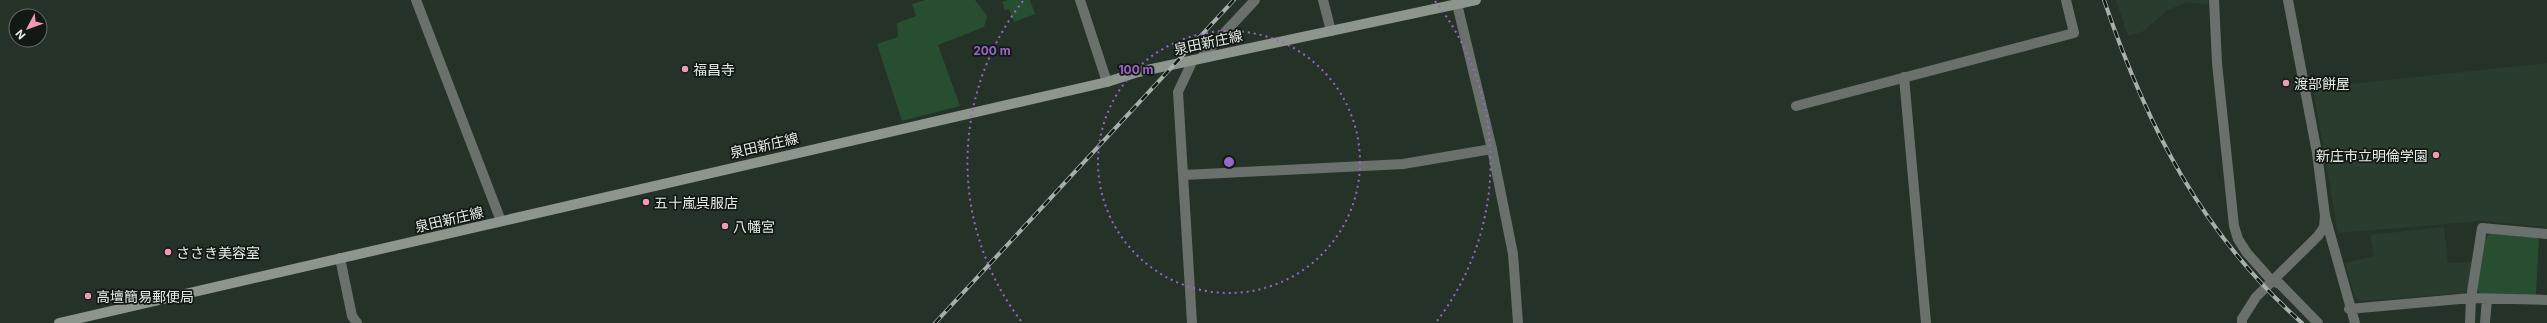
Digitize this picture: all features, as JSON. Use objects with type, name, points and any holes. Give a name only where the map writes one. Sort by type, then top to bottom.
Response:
[{"type":"main road","name":"泉田新庄線","points":[[59,323],[89,320],[340,258],[1107,82],[1138,72],[1476,0]]},
{"type":"street","points":[[416,0],[500,221]]},
{"type":"street","points":[[1080,0],[1107,82]]},
{"type":"street","points":[[1192,323],[1178,92],[1197,59],[1255,0]]},
{"type":"street","points":[[1322,0],[1331,31]]},
{"type":"street","points":[[1796,106],[2074,33],[2066,0]]},
{"type":"street","points":[[2214,0],[2217,63],[2234,226],[2238,239],[2247,253],[2272,281],[2280,284],[2318,323]]},
{"type":"street","points":[[2288,0],[2316,153],[2325,216],[2349,309],[2355,323]]},
{"type":"street","points":[[1457,4],[1492,149],[1513,254],[1518,323]]},
{"type":"street","points":[[1904,77],[1926,323]]},
{"type":"street","points":[[1184,175],[1403,164],[1492,149]]},
{"type":"street","points":[[2242,323],[2242,319],[2256,297],[2318,236],[2324,227],[2325,216]]},
{"type":"street","points":[[2470,323],[2471,298],[2482,228],[2547,234]]},
{"type":"street","points":[[340,258],[352,316],[357,323]]},
{"type":"street","points":[[2349,309],[2471,298],[2547,300]]},
{"type":"street","points":[[2485,323],[2487,299]]},
{"type":"shaded area","points":[[2116,0],[2208,0],[2208,5],[2187,2],[2168,10],[2144,31],[2128,36]]},
{"type":"shaded area","name":"新庄市立明倫学園","points":[[2547,63],[2547,227],[2481,221],[2338,233],[2313,88]]},
{"type":"shaded area","points":[[2444,227],[2448,263],[2471,262],[2470,289],[2464,293],[2360,301],[2355,298],[2345,263],[2374,256],[2370,235]]},
{"type":"green space","points":[[925,0],[975,0],[987,16],[984,27],[938,45],[960,106],[902,121],[877,44],[898,37],[897,23],[916,16],[912,4]]},
{"type":"green space","points":[[1008,0],[1030,0],[1035,14],[1014,22],[1009,9],[1005,10],[1002,2]]},
{"type":"green space","points":[[2490,233],[2539,236],[2536,295],[2482,295],[2477,290],[2485,239]]},
{"type":"railway","points":[[935,323],[1234,0]]},
{"type":"railway","points":[[2104,0],[2139,91],[2159,134],[2181,175],[2206,214],[2234,252],[2266,288],[2302,323]]},
{"type":"place","name":"福昌寺","points":[[685,69]]},
{"type":"place","name":"渡部餅屋","points":[[2286,83]]},
{"type":"place","name":"新庄市立明倫学園","points":[[2436,155]]},
{"type":"place","name":"五十嵐呉服店","points":[[646,202]]},
{"type":"place","name":"八幡宮","points":[[725,226]]},
{"type":"place","name":"ささき美容室","points":[[168,252]]},
{"type":"place","name":"高壇簡易郵便局","points":[[88,296]]}]
